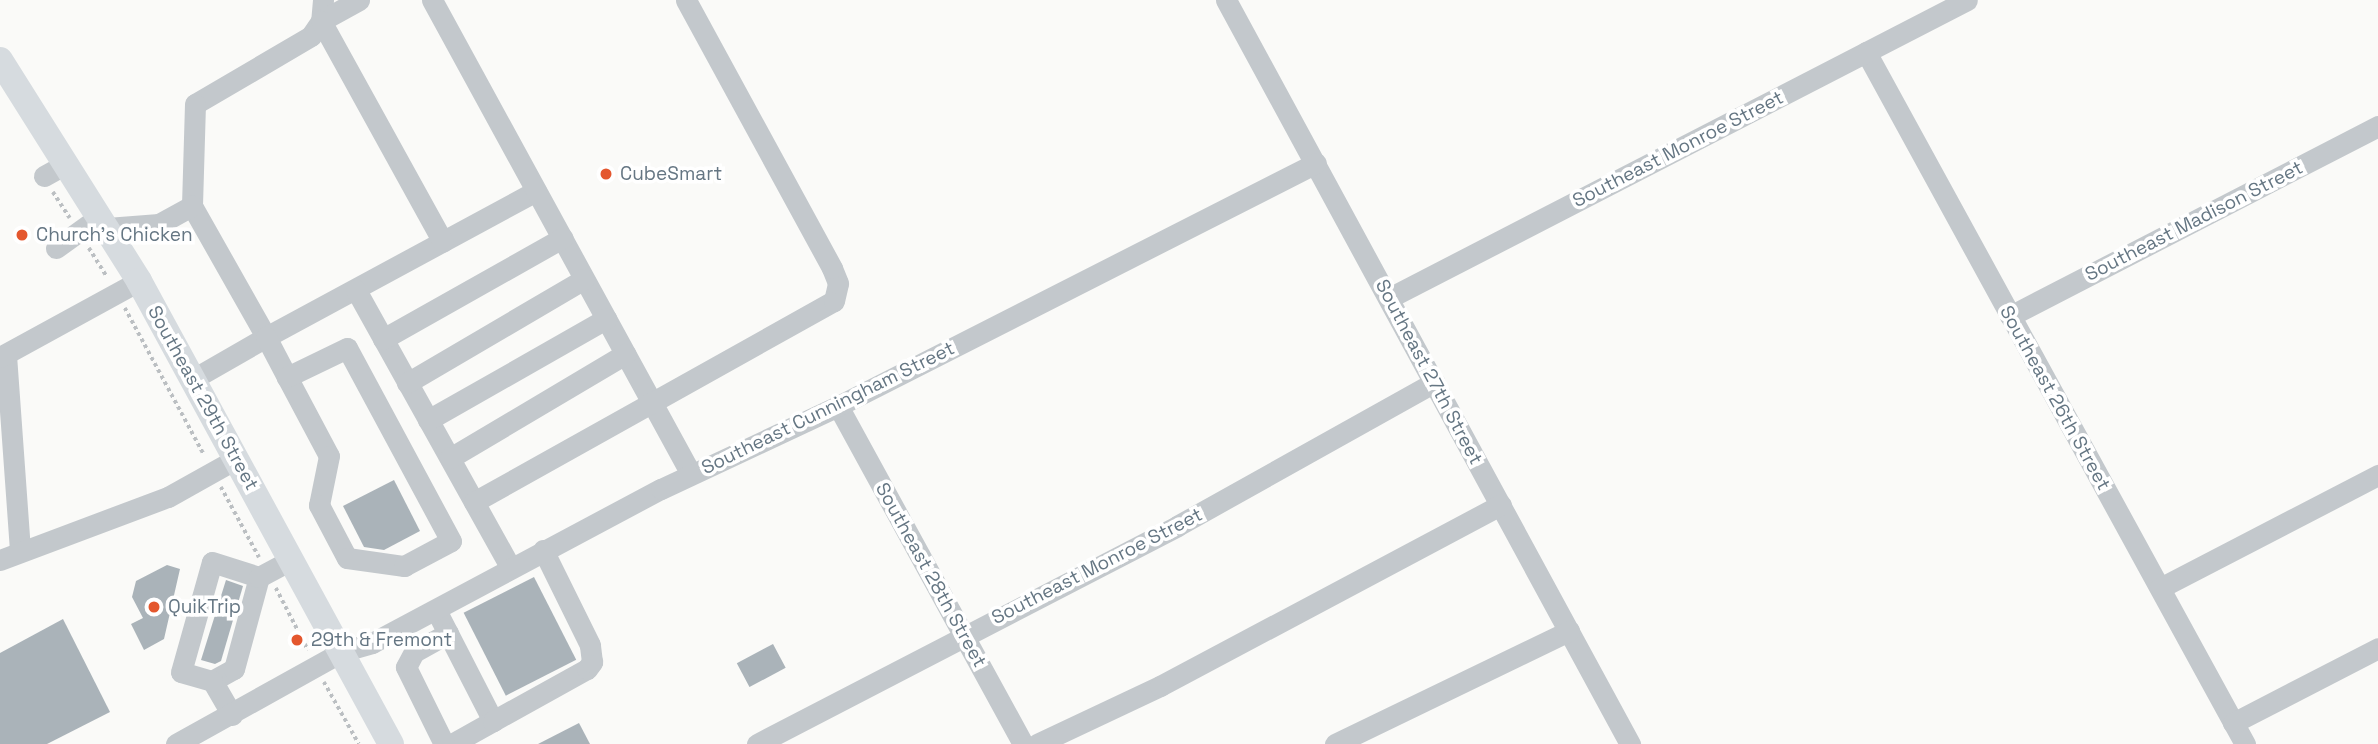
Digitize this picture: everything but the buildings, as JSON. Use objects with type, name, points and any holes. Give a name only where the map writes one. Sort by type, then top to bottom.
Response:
[{"type":"main road","name":"Southeast 29th Street","points":[[0,60],[55,170],[103,222],[139,281],[391,744]]},
{"type":"street","points":[[322,10],[359,0]]},
{"type":"street","points":[[432,0],[691,474]]},
{"type":"street","points":[[430,502],[469,494],[653,405],[834,301],[838,283],[686,0]]},
{"type":"street","name":"Southeast 27th Street","points":[[1226,0],[1630,744]]},
{"type":"street","name":"Southeast Monroe Street","points":[[1389,299],[1967,0]]},
{"type":"street","points":[[287,377],[347,348],[451,541],[404,566],[347,558],[319,505],[329,456],[192,206],[195,104],[311,36],[322,10]]},
{"type":"street","points":[[322,10],[443,242]]},
{"type":"street","name":"Southeast 26th Street","points":[[1866,52],[2245,744]]},
{"type":"street","name":"Southeast Madison Street","points":[[2010,316],[2378,126]]},
{"type":"street","name":"Southeast Cunningham Street","points":[[176,744],[341,652],[372,643],[510,567],[691,474],[838,406],[1316,163]]},
{"type":"street","points":[[193,379],[536,191]]},
{"type":"street","points":[[56,248],[103,222],[159,224],[192,206]]},
{"type":"street","points":[[383,339],[562,238]]},
{"type":"street","points":[[407,383],[584,279]]},
{"type":"street","points":[[20,549],[3,356],[139,281]]},
{"type":"street","points":[[356,290],[510,567]]},
{"type":"street","points":[[428,420],[606,319]]},
{"type":"street","points":[[450,458],[625,354]]},
{"type":"street","name":"Southeast Monroe Street","points":[[757,744],[964,634],[1177,526],[1435,382]]},
{"type":"street","name":"Southeast 28th Street","points":[[838,406],[1023,744]]},
{"type":"street","points":[[0,560],[20,549],[168,497],[236,459]]},
{"type":"street","points":[[2160,588],[2378,475]]},
{"type":"street","points":[[1037,744],[1160,686],[1501,506]]},
{"type":"street","points":[[452,744],[475,738],[493,721],[587,669],[592,662],[590,645],[543,550]]},
{"type":"street","points":[[232,715],[212,681],[181,672],[212,562],[259,577],[291,560]]},
{"type":"street","points":[[212,681],[234,669],[259,577]]},
{"type":"street","points":[[436,610],[493,721]]},
{"type":"street","points":[[1335,744],[1569,631]]},
{"type":"street","points":[[444,744],[406,667],[414,652],[448,633]]},
{"type":"street","points":[[2233,723],[2378,648]]},
{"type":"place","name":"CubeSmart","points":[[606,174]]},
{"type":"place","name":"Church's Chicken","points":[[22,235]]},
{"type":"place","name":"QuikTrip","points":[[154,607]]},
{"type":"place","name":"29th & Fremont","points":[[297,640]]}]
